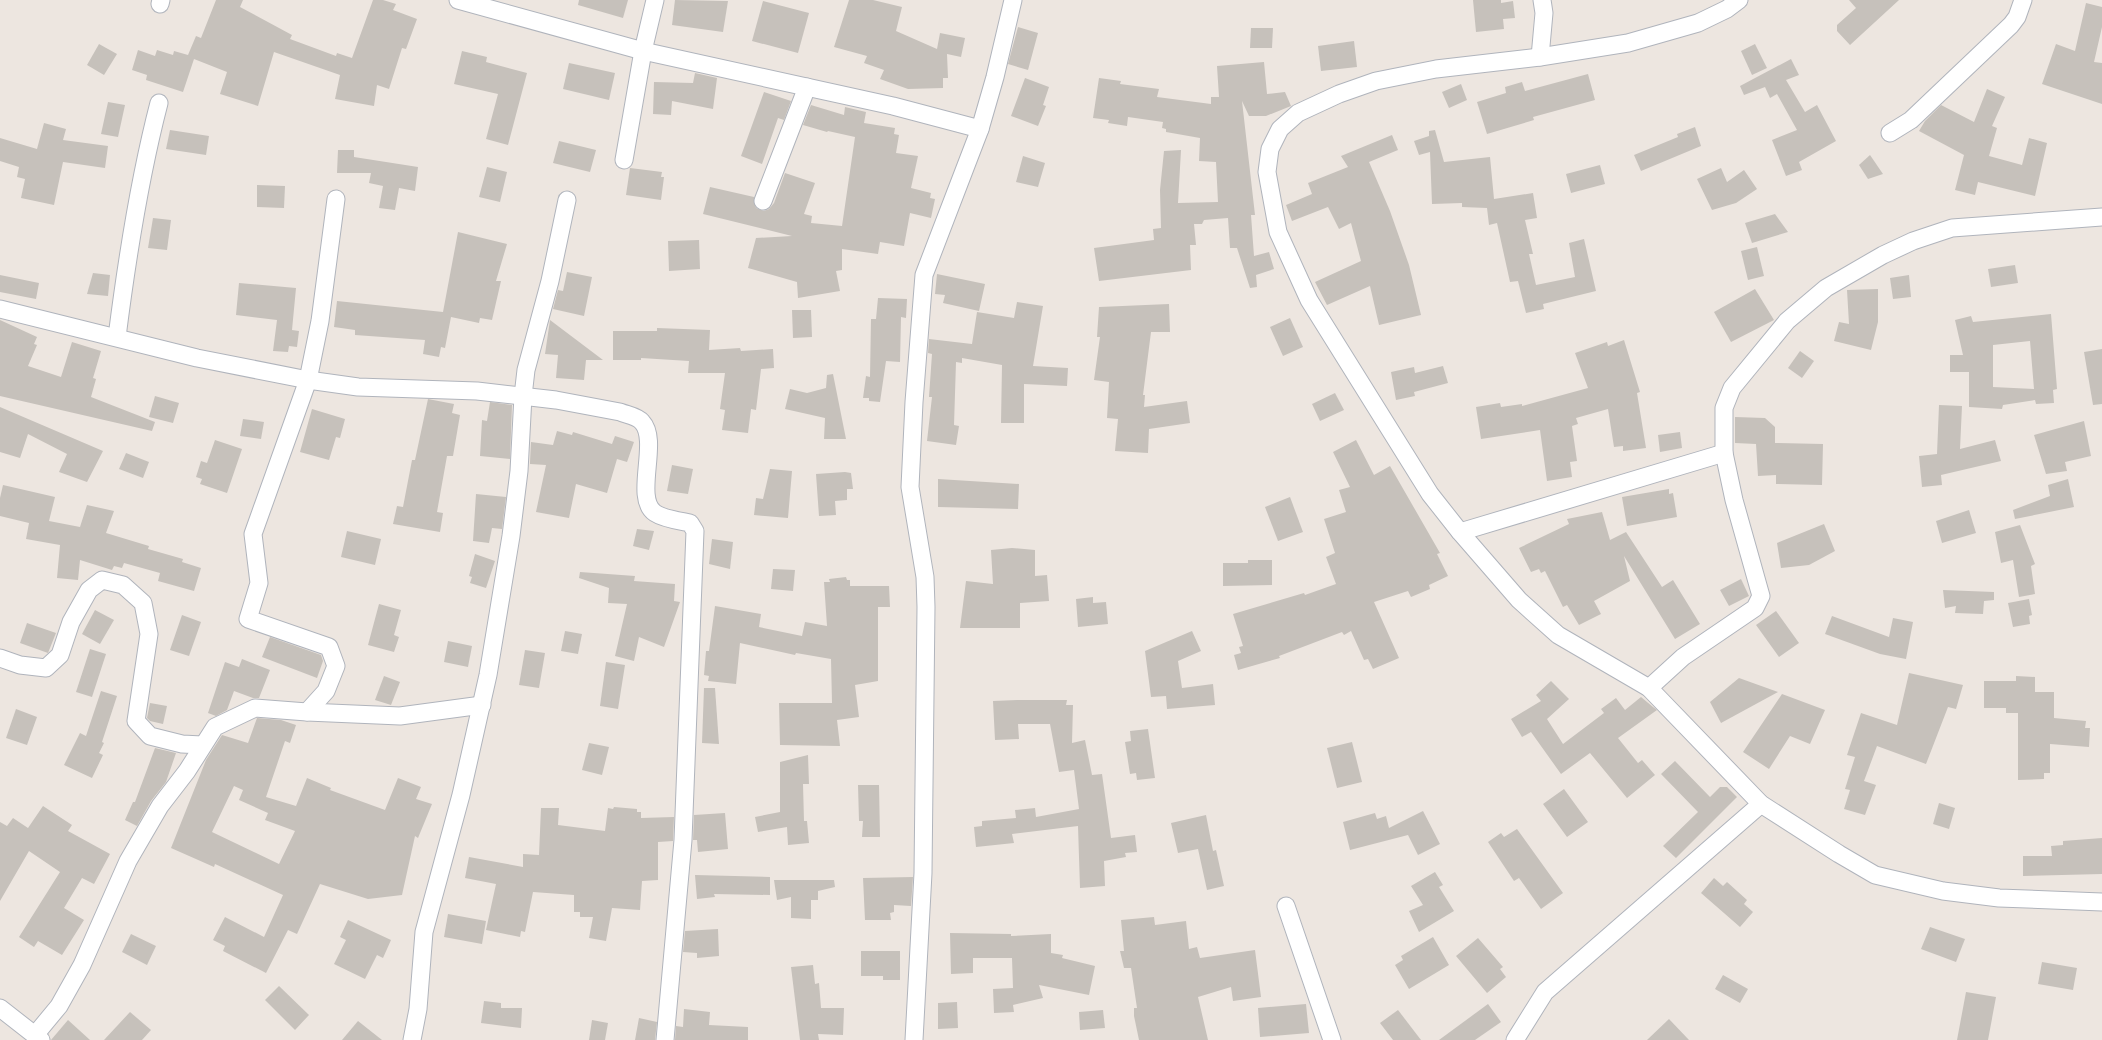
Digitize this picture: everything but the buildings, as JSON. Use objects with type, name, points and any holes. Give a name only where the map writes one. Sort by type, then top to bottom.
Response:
[{"type":"street","points":[[458,0],[643,51],[893,106],[980,129]]},
{"type":"street","points":[[624,160],[643,51],[655,0]]},
{"type":"street","points":[[914,1040],[923,873],[926,607],[925,577],[910,487],[914,402],[924,275],[980,129],[995,77],[1013,0]]},
{"type":"street","points":[[1540,57],[1544,13],[1542,0]]},
{"type":"street","points":[[1739,0],[1728,8],[1698,23],[1628,43],[1540,57],[1436,69],[1376,81],[1339,94],[1298,113],[1280,129],[1270,149],[1267,172],[1278,232],[1309,300],[1430,494],[1460,532],[1519,600],[1558,635],[1649,688],[1761,804],[1839,854],[1875,875],[1943,891],[1999,898],[2102,902]]},
{"type":"street","points":[[1890,133],[1911,120],[2011,25],[2017,17],[2024,0]]},
{"type":"street","points":[[763,201],[807,87]]},
{"type":"street","points":[[117,337],[129,243],[139,186],[159,103]]},
{"type":"street","points":[[307,712],[326,691],[336,666],[329,648],[248,618],[258,583],[253,534],[308,380],[320,321],[336,199]]},
{"type":"street","points":[[412,1040],[418,1009],[424,932],[461,795],[482,705],[511,536],[519,471],[526,370],[550,281],[567,200]]},
{"type":"street","points":[[1649,688],[1683,657],[1755,608],[1761,596],[1734,500],[1724,453],[1724,408],[1732,388],[1787,321],[1826,288],[1883,255],[1913,241],[1952,228],[2102,218]]},
{"type":"street","points":[[0,309],[197,358],[308,380],[358,387],[477,391],[523,396],[620,412],[634,416],[642,422],[648,431],[649,443],[646,478],[649,506],[655,513],[690,523],[695,531],[683,840],[665,1040]]},
{"type":"street","points":[[1460,532],[1724,453]]},
{"type":"street","points":[[0,658],[20,665],[46,668],[60,654],[71,622],[89,590],[102,580],[123,585],[143,603],[149,634],[136,721],[150,736],[182,744],[202,745]]},
{"type":"street","points":[[0,1008],[38,1038],[59,1006],[82,965],[128,862],[160,806],[187,771],[202,745],[215,727],[255,708],[400,716],[482,705]]},
{"type":"street","points":[[1515,1040],[1545,992],[1761,804]]},
{"type":"street","points":[[1286,906],[1332,1040]]}]
